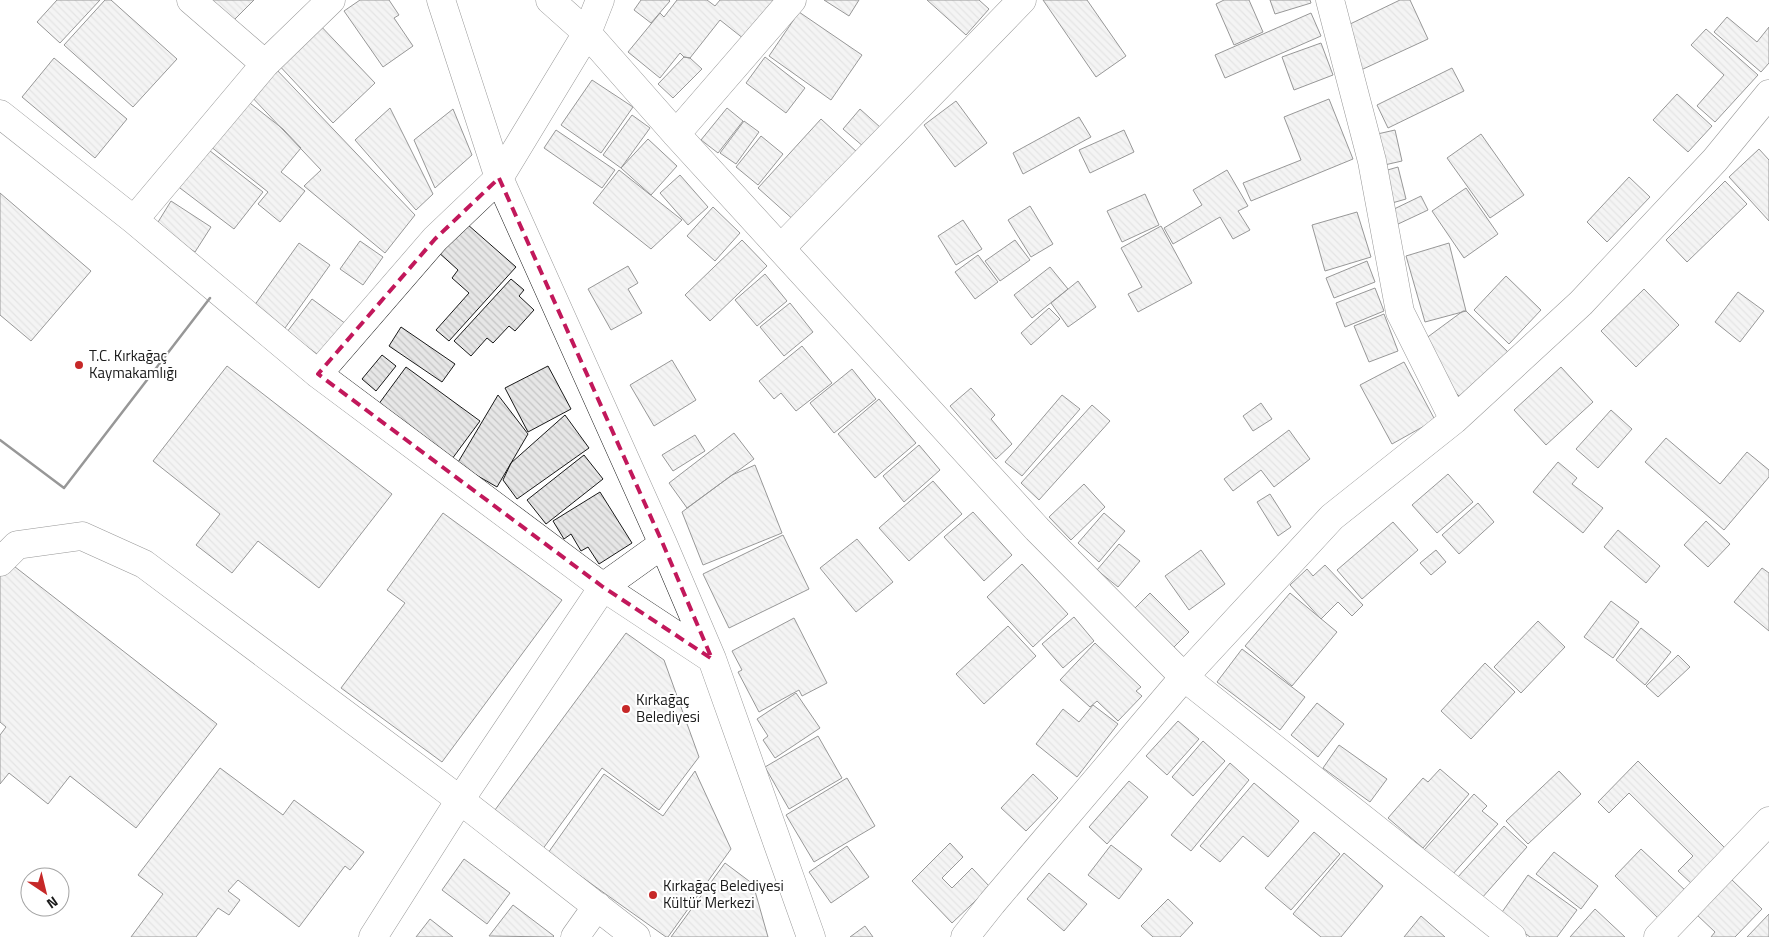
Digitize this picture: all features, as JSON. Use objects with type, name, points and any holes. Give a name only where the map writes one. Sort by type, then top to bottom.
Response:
[{"type":"street","points":[[192,0],[265,64]]},
{"type":"street","points":[[134,220],[265,64],[331,0]]},
{"type":"street","points":[[441,0],[499,178],[663,544],[712,659],[811,937]]},
{"type":"street","points":[[550,0],[587,33],[676,134],[1037,529],[1184,677],[1512,937]]},
{"type":"street","points":[[318,374],[435,239],[499,178],[587,33],[600,0]]},
{"type":"street","points":[[676,134],[792,0]]},
{"type":"street","points":[[781,248],[1022,0]]},
{"type":"street","points":[[1330,0],[1372,161],[1400,312],[1454,420]]},
{"type":"street","points":[[965,937],[1184,677],[1332,518],[1454,420],[1581,303],[1715,160],[1769,94]]},
{"type":"street","points":[[0,114],[134,220],[318,374],[603,587],[712,659]]},
{"type":"street","points":[[0,562],[16,546],[82,536],[144,564],[460,800],[636,937]]},
{"type":"street","points":[[373,937],[460,800],[603,587],[663,544]]},
{"type":"street","points":[[1658,937],[1769,821]]},
{"type":"street","points":[[574,937],[597,906]]},
{"type":"highlighted area","points":[[499,178],[663,544],[712,659],[603,587],[318,374],[435,239]]},
{"type":"building","points":[[57,0],[100,0],[60,43],[37,22]]},
{"type":"building","points":[[105,0],[111,0],[177,59],[133,107],[64,45]]},
{"type":"building","points":[[206,0],[254,0],[230,24]]},
{"type":"building","points":[[360,0],[389,0],[399,15],[394,18],[413,46],[383,67],[344,11]]},
{"type":"building","points":[[641,0],[670,1],[651,23],[634,10]]},
{"type":"building","points":[[677,0],[707,0],[715,6],[720,0],[774,0],[744,39],[720,20],[690,58],[684,57],[680,53],[660,78],[628,52],[660,13],[664,17]]},
{"type":"building","points":[[824,0],[859,0],[849,16]]},
{"type":"building","points":[[927,0],[979,0],[989,9],[966,35]]},
{"type":"building","points":[[1043,0],[1087,0],[1126,56],[1096,77]]},
{"type":"building","points":[[1224,0],[1249,0],[1263,32],[1234,45],[1216,4]]},
{"type":"building","points":[[1270,0],[1310,0],[1311,3],[1275,14]]},
{"type":"building","points":[[1400,0],[1410,0],[1428,39],[1361,70],[1348,43],[1355,40],[1348,25]]},
{"type":"building","points":[[799,12],[862,55],[831,100],[769,56]]},
{"type":"building","points":[[1311,13],[1321,36],[1225,78],[1215,55]]},
{"type":"building","points":[[1727,17],[1757,42],[1769,27],[1769,63],[1761,72],[1714,32]]},
{"type":"building","points":[[316,21],[375,83],[333,123],[275,61]]},
{"type":"building","points":[[1706,29],[1758,75],[1715,122],[1697,106],[1724,75],[1691,45]]},
{"type":"building","points":[[1321,43],[1333,75],[1294,90],[1282,57]]},
{"type":"building","points":[[684,57],[690,58],[702,69],[673,98],[658,84]]},
{"type":"building","points":[[765,57],[805,88],[786,113],[746,83]]},
{"type":"building","points":[[54,58],[127,119],[95,158],[22,97]]},
{"type":"building","points":[[275,68],[415,215],[385,253],[304,186],[321,170],[248,93]]},
{"type":"building","points":[[1452,68],[1464,91],[1388,128],[1377,105]]},
{"type":"building","points":[[592,80],[633,107],[601,153],[561,125]]},
{"type":"building","points":[[1677,94],[1712,126],[1688,152],[1653,120]]},
{"type":"building","points":[[1329,99],[1353,159],[1251,201],[1243,183],[1301,160],[1284,117]]},
{"type":"building","points":[[246,100],[283,129],[301,148],[281,172],[305,191],[280,222],[258,204],[268,192],[210,146]]},
{"type":"building","points":[[956,101],[987,143],[955,167],[924,125]]},
{"type":"building","points":[[390,108],[433,194],[416,210],[355,140]]},
{"type":"building","points":[[727,108],[743,121],[718,153],[701,140]]},
{"type":"building","points":[[453,109],[472,155],[435,188],[414,140]]},
{"type":"building","points":[[860,109],[881,128],[864,147],[843,129]]},
{"type":"building","points":[[632,115],[650,128],[621,168],[603,155]]},
{"type":"building","points":[[1079,117],[1091,137],[1023,174],[1013,153]]},
{"type":"building","points":[[821,119],[858,153],[796,222],[758,188]]},
{"type":"building","points":[[744,121],[759,132],[736,164],[720,153]]},
{"type":"building","points":[[556,130],[615,170],[602,188],[544,148]]},
{"type":"building","points":[[1124,130],[1134,152],[1090,173],[1079,150]]},
{"type":"building","points":[[1395,130],[1402,161],[1380,166],[1373,135]]},
{"type":"building","points":[[1481,134],[1524,195],[1490,218],[1447,158]]},
{"type":"building","points":[[761,136],[783,154],[758,185],[736,167]]},
{"type":"building","points":[[648,139],[677,166],[651,195],[621,168]]},
{"type":"building","points":[[205,147],[263,192],[234,229],[176,185]]},
{"type":"building","points":[[1759,149],[1769,160],[1769,221],[1729,177]]},
{"type":"building","points":[[1398,167],[1406,199],[1392,203],[1384,171]]},
{"type":"building","points":[[619,170],[682,220],[651,249],[593,203]]},
{"type":"building","points":[[1227,170],[1248,206],[1238,211],[1250,230],[1233,239],[1220,217],[1173,244],[1164,228],[1202,205],[1193,190]]},
{"type":"building","points":[[680,175],[708,207],[688,225],[660,193]]},
{"type":"building","points":[[1629,177],[1650,197],[1607,242],[1587,222]]},
{"type":"building","points":[[1725,181],[1747,204],[1687,262],[1666,240]]},
{"type":"building","points":[[1466,188],[1498,234],[1464,258],[1432,211]]},
{"type":"building","points":[[0,193],[91,271],[31,341],[0,315]]},
{"type":"building","points":[[1145,194],[1159,225],[1122,242],[1107,211]]},
{"type":"building","points":[[1421,196],[1428,210],[1396,225],[1390,211]]},
{"type":"building","points":[[171,201],[211,227],[195,252],[155,227]]},
{"type":"building","points":[[1030,206],[1053,244],[1031,257],[1008,220]]},
{"type":"building","points":[[713,207],[740,233],[715,261],[687,236]]},
{"type":"building","points":[[1357,212],[1371,257],[1325,271],[1312,225]]},
{"type":"building","points":[[459,217],[516,267],[449,341],[436,330],[469,293],[452,278],[458,270],[437,251]]},
{"type":"building","points":[[963,220],[982,249],[956,265],[938,236]]},
{"type":"building","points":[[1161,226],[1192,283],[1138,312],[1128,294],[1142,287],[1121,248]]},
{"type":"building","points":[[742,240],[767,266],[710,321],[685,295]]},
{"type":"building","points":[[1015,240],[1030,260],[1000,281],[985,261]]},
{"type":"building","points":[[360,241],[383,257],[363,285],[340,269]]},
{"type":"building","points":[[299,243],[330,265],[285,328],[254,306]]},
{"type":"building","points":[[1449,243],[1466,311],[1425,322],[1406,256]]},
{"type":"building","points":[[978,255],[998,282],[975,299],[955,272]]},
{"type":"building","points":[[1367,261],[1375,282],[1334,298],[1326,278]]},
{"type":"building","points":[[628,266],[638,283],[628,289],[642,313],[611,330],[588,289]]},
{"type":"building","points":[[1050,267],[1068,289],[1032,318],[1014,295]]},
{"type":"building","points":[[765,274],[787,301],[757,326],[735,300]]},
{"type":"building","points":[[1506,276],[1541,310],[1509,344],[1474,310]]},
{"type":"building","points":[[511,279],[524,290],[519,296],[534,310],[515,331],[509,326],[493,343],[487,338],[471,356],[454,341]]},
{"type":"building","points":[[1078,281],[1096,307],[1068,327],[1051,303]]},
{"type":"building","points":[[1375,288],[1384,311],[1345,327],[1336,303]]},
{"type":"building","points":[[1644,289],[1679,325],[1636,367],[1601,331]]},
{"type":"building","points":[[1738,292],[1764,311],[1740,342],[1715,322]]},
{"type":"building","points":[[312,299],[346,324],[321,357],[287,332]]},
{"type":"building","points":[[790,303],[813,332],[784,356],[760,327]]},
{"type":"building","points":[[1049,308],[1060,319],[1031,345],[1021,333]]},
{"type":"building","points":[[1463,311],[1466,311],[1511,355],[1465,402],[1441,378],[1425,339]]},
{"type":"building","points":[[1384,314],[1398,351],[1369,362],[1354,326]]},
{"type":"building","points":[[401,327],[455,364],[442,382],[389,346]]},
{"type":"building","points":[[802,346],[832,383],[796,411],[781,393],[774,399],[759,381]]},
{"type":"building","points":[[382,355],[396,366],[376,391],[362,379]]},
{"type":"building","points":[[672,360],[696,400],[654,426],[630,385]]},
{"type":"building","points":[[1404,362],[1435,420],[1392,444],[1360,385]]},
{"type":"building","points":[[227,366],[392,494],[319,588],[258,541],[232,573],[196,545],[220,514],[153,461]]},
{"type":"building","points":[[548,366],[571,409],[528,432],[505,388]]},
{"type":"building","points":[[406,367],[480,421],[452,459],[378,405]]},
{"type":"building","points":[[1561,367],[1593,402],[1546,445],[1514,410]]},
{"type":"building","points":[[852,369],[876,399],[834,433],[810,403]]},
{"type":"building","points":[[971,388],[995,415],[991,419],[1012,444],[996,459],[950,406]]},
{"type":"building","points":[[498,395],[528,434],[497,487],[457,464]]},
{"type":"building","points":[[1062,395],[1080,409],[1022,476],[1005,462]]},
{"type":"building","points":[[879,399],[916,443],[875,478],[838,434]]},
{"type":"building","points":[[1261,403],[1272,419],[1253,431],[1243,416]]},
{"type":"building","points":[[1092,405],[1110,421],[1039,500],[1021,483]]},
{"type":"building","points":[[1611,410],[1632,429],[1598,468],[1576,449]]},
{"type":"building","points":[[565,415],[589,448],[517,499],[503,480],[511,463]]},
{"type":"building","points":[[1289,430],[1310,459],[1274,487],[1261,470],[1233,491],[1224,479]]},
{"type":"building","points":[[734,433],[754,459],[687,508],[669,483]]},
{"type":"building","points":[[695,435],[705,451],[673,471],[662,455]]},
{"type":"building","points":[[1666,438],[1720,484],[1747,452],[1769,470],[1769,477],[1724,530],[1645,462]]},
{"type":"building","points":[[919,445],[940,470],[904,502],[883,476]]},
{"type":"building","points":[[584,455],[603,479],[546,524],[527,500]]},
{"type":"building","points":[[1558,462],[1577,478],[1572,484],[1603,508],[1583,533],[1533,492]]},
{"type":"building","points":[[755,465],[782,533],[703,565],[682,512],[732,475]]},
{"type":"building","points":[[1448,474],[1473,502],[1437,533],[1412,505]]},
{"type":"building","points":[[933,481],[962,514],[909,561],[879,528]]},
{"type":"building","points":[[1084,484],[1105,507],[1071,540],[1049,517]]},
{"type":"building","points":[[600,492],[632,543],[599,564],[588,547],[581,551],[571,534],[564,539],[553,521]]},
{"type":"building","points":[[1270,494],[1291,527],[1278,536],[1257,502]]},
{"type":"building","points":[[1478,503],[1494,522],[1459,554],[1442,535]]},
{"type":"building","points":[[973,512],[1012,555],[984,581],[944,537]]},
{"type":"building","points":[[443,513],[562,600],[442,762],[341,688],[405,603],[387,590]]},
{"type":"building","points":[[1104,513],[1125,531],[1099,562],[1078,543]]},
{"type":"building","points":[[1706,521],[1730,544],[1708,567],[1684,545]]},
{"type":"building","points":[[1393,522],[1418,550],[1362,599],[1337,570]]},
{"type":"building","points":[[1618,530],[1660,566],[1646,583],[1604,547]]},
{"type":"building","points":[[783,535],[809,589],[729,628],[703,574]]},
{"type":"building","points":[[857,539],[893,582],[856,612],[820,568]]},
{"type":"building","points":[[1119,544],[1140,561],[1118,587],[1097,570]]},
{"type":"building","points":[[1201,550],[1225,584],[1189,610],[1165,576]]},
{"type":"building","points":[[1436,550],[1446,562],[1431,575],[1420,563]]},
{"type":"building","points":[[10,563],[217,724],[136,828],[70,776],[48,804],[9,773],[0,784],[0,735],[6,727],[0,722],[0,576]]},
{"type":"building","points":[[1022,564],[1068,614],[1033,647],[987,597]]},
{"type":"building","points":[[1325,565],[1363,605],[1352,616],[1338,602],[1321,619],[1290,585],[1307,569],[1313,576]]},
{"type":"building","points":[[1762,568],[1769,573],[1769,631],[1734,602]]},
{"type":"building","points":[[1150,593],[1189,632],[1171,650],[1132,611]]},
{"type":"building","points":[[1290,593],[1337,632],[1292,686],[1245,646]]},
{"type":"building","points":[[1611,601],[1639,622],[1613,658],[1584,637]]},
{"type":"building","points":[[1074,617],[1094,641],[1063,668],[1042,644]]},
{"type":"building","points":[[794,618],[827,683],[802,696],[799,690],[759,712],[738,672],[742,670],[732,651]]},
{"type":"building","points":[[1538,621],[1565,647],[1521,693],[1494,667]]},
{"type":"building","points":[[1008,626],[1036,656],[984,704],[956,674]]},
{"type":"building","points":[[1641,628],[1671,652],[1645,685],[1616,660]]},
{"type":"building","name":"Kırkağaç Belediyesi","points":[[626,633],[664,660],[699,757],[659,810],[602,768],[542,850],[492,814]]},
{"type":"building","points":[[1095,643],[1141,687],[1136,691],[1142,696],[1118,721],[1097,701],[1090,707],[1060,680]]},
{"type":"building","points":[[1242,649],[1305,697],[1280,730],[1217,682]]},
{"type":"building","points":[[1678,655],[1690,667],[1658,697],[1646,686]]},
{"type":"building","points":[[1485,663],[1515,692],[1471,739],[1441,711]]},
{"type":"building","points":[[796,693],[820,728],[775,758],[763,740],[768,736],[757,719]]},
{"type":"building","points":[[1317,703],[1344,724],[1318,757],[1291,735]]},
{"type":"building","points":[[1093,705],[1118,724],[1077,777],[1036,744],[1063,709],[1079,722]]},
{"type":"building","points":[[1178,721],[1199,739],[1167,775],[1146,756]]},
{"type":"building","points":[[818,736],[842,778],[789,809],[765,767]]},
{"type":"building","points":[[1203,741],[1225,761],[1193,796],[1172,777]]},
{"type":"building","points":[[1339,745],[1387,779],[1370,802],[1323,768]]},
{"type":"building","points":[[1638,761],[1727,850],[1693,885],[1678,871],[1693,856],[1629,793],[1609,813],[1598,802]]},
{"type":"building","points":[[1230,763],[1249,780],[1191,851],[1171,835]]},
{"type":"building","points":[[220,768],[283,815],[294,800],[364,852],[350,870],[345,866],[299,927],[238,880],[228,891],[240,900],[229,915],[218,908],[196,937],[131,937],[163,894],[138,875]]},
{"type":"building","points":[[1440,769],[1469,794],[1423,848],[1388,818],[1423,778],[1428,782]]},
{"type":"building","name":"Kırkağaç Belediyesi Kültür Merkezi","points":[[695,771],[731,849],[668,937],[666,937],[548,853],[604,774],[663,816]]},
{"type":"building","points":[[1559,771],[1581,794],[1528,844],[1506,821]]},
{"type":"building","points":[[1033,774],[1058,798],[1026,831],[1001,808]]},
{"type":"building","points":[[847,778],[875,826],[814,862],[786,815]]},
{"type":"building","points":[[1129,781],[1148,797],[1107,844],[1089,827]]},
{"type":"building","points":[[1254,783],[1299,821],[1268,857],[1243,836],[1220,862],[1200,846]]},
{"type":"building","points":[[1474,794],[1487,806],[1482,811],[1498,824],[1452,875],[1424,850]]},
{"type":"building","points":[[1504,826],[1527,847],[1481,899],[1457,878]]},
{"type":"building","points":[[1314,832],[1340,854],[1291,910],[1265,888]]},
{"type":"building","points":[[950,843],[963,857],[942,878],[952,888],[972,868],[990,887],[952,923],[912,881]]},
{"type":"building","points":[[1111,845],[1142,869],[1119,899],[1088,875]]},
{"type":"building","points":[[847,846],[869,877],[831,903],[809,872]]},
{"type":"building","points":[[1641,849],[1686,891],[1659,919],[1615,876]]},
{"type":"building","points":[[1554,852],[1598,886],[1581,909],[1536,874]]},
{"type":"building","points":[[1344,853],[1383,886],[1341,937],[1321,937],[1293,914]]},
{"type":"building","points":[[464,859],[510,893],[487,924],[442,890]]},
{"type":"building","points":[[725,863],[753,884],[768,937],[671,937]]},
{"type":"building","points":[[1049,873],[1087,904],[1064,931],[1027,899]]},
{"type":"building","points":[[1528,875],[1577,910],[1557,937],[1530,937],[1500,915]]},
{"type":"building","points":[[1730,878],[1762,909],[1735,937],[1711,937],[1715,932],[1696,914]]},
{"type":"building","points":[[1168,899],[1193,923],[1180,937],[1153,937],[1141,926]]},
{"type":"building","points":[[513,905],[554,936],[489,936]]},
{"type":"building","points":[[1595,909],[1625,937],[1570,937]]},
{"type":"building","points":[[1769,914],[1769,937],[1747,937]]},
{"type":"building","points":[[1421,916],[1445,937],[1404,937]]},
{"type":"building","points":[[430,919],[453,937],[416,937]]},
{"type":"building","points":[[865,926],[873,937],[850,937]]},
{"type":"wall","points":[[0,440],[64,488],[210,298]]},
{"type":"place","name":"T.C. Kırkağaç Kaymakamlığı","points":[[79,365]]},
{"type":"place","name":"Kırkağaç Belediyesi","points":[[626,709]]},
{"type":"place","name":"Kırkağaç Belediyesi Kültür Merkezi","points":[[653,895]]}]
